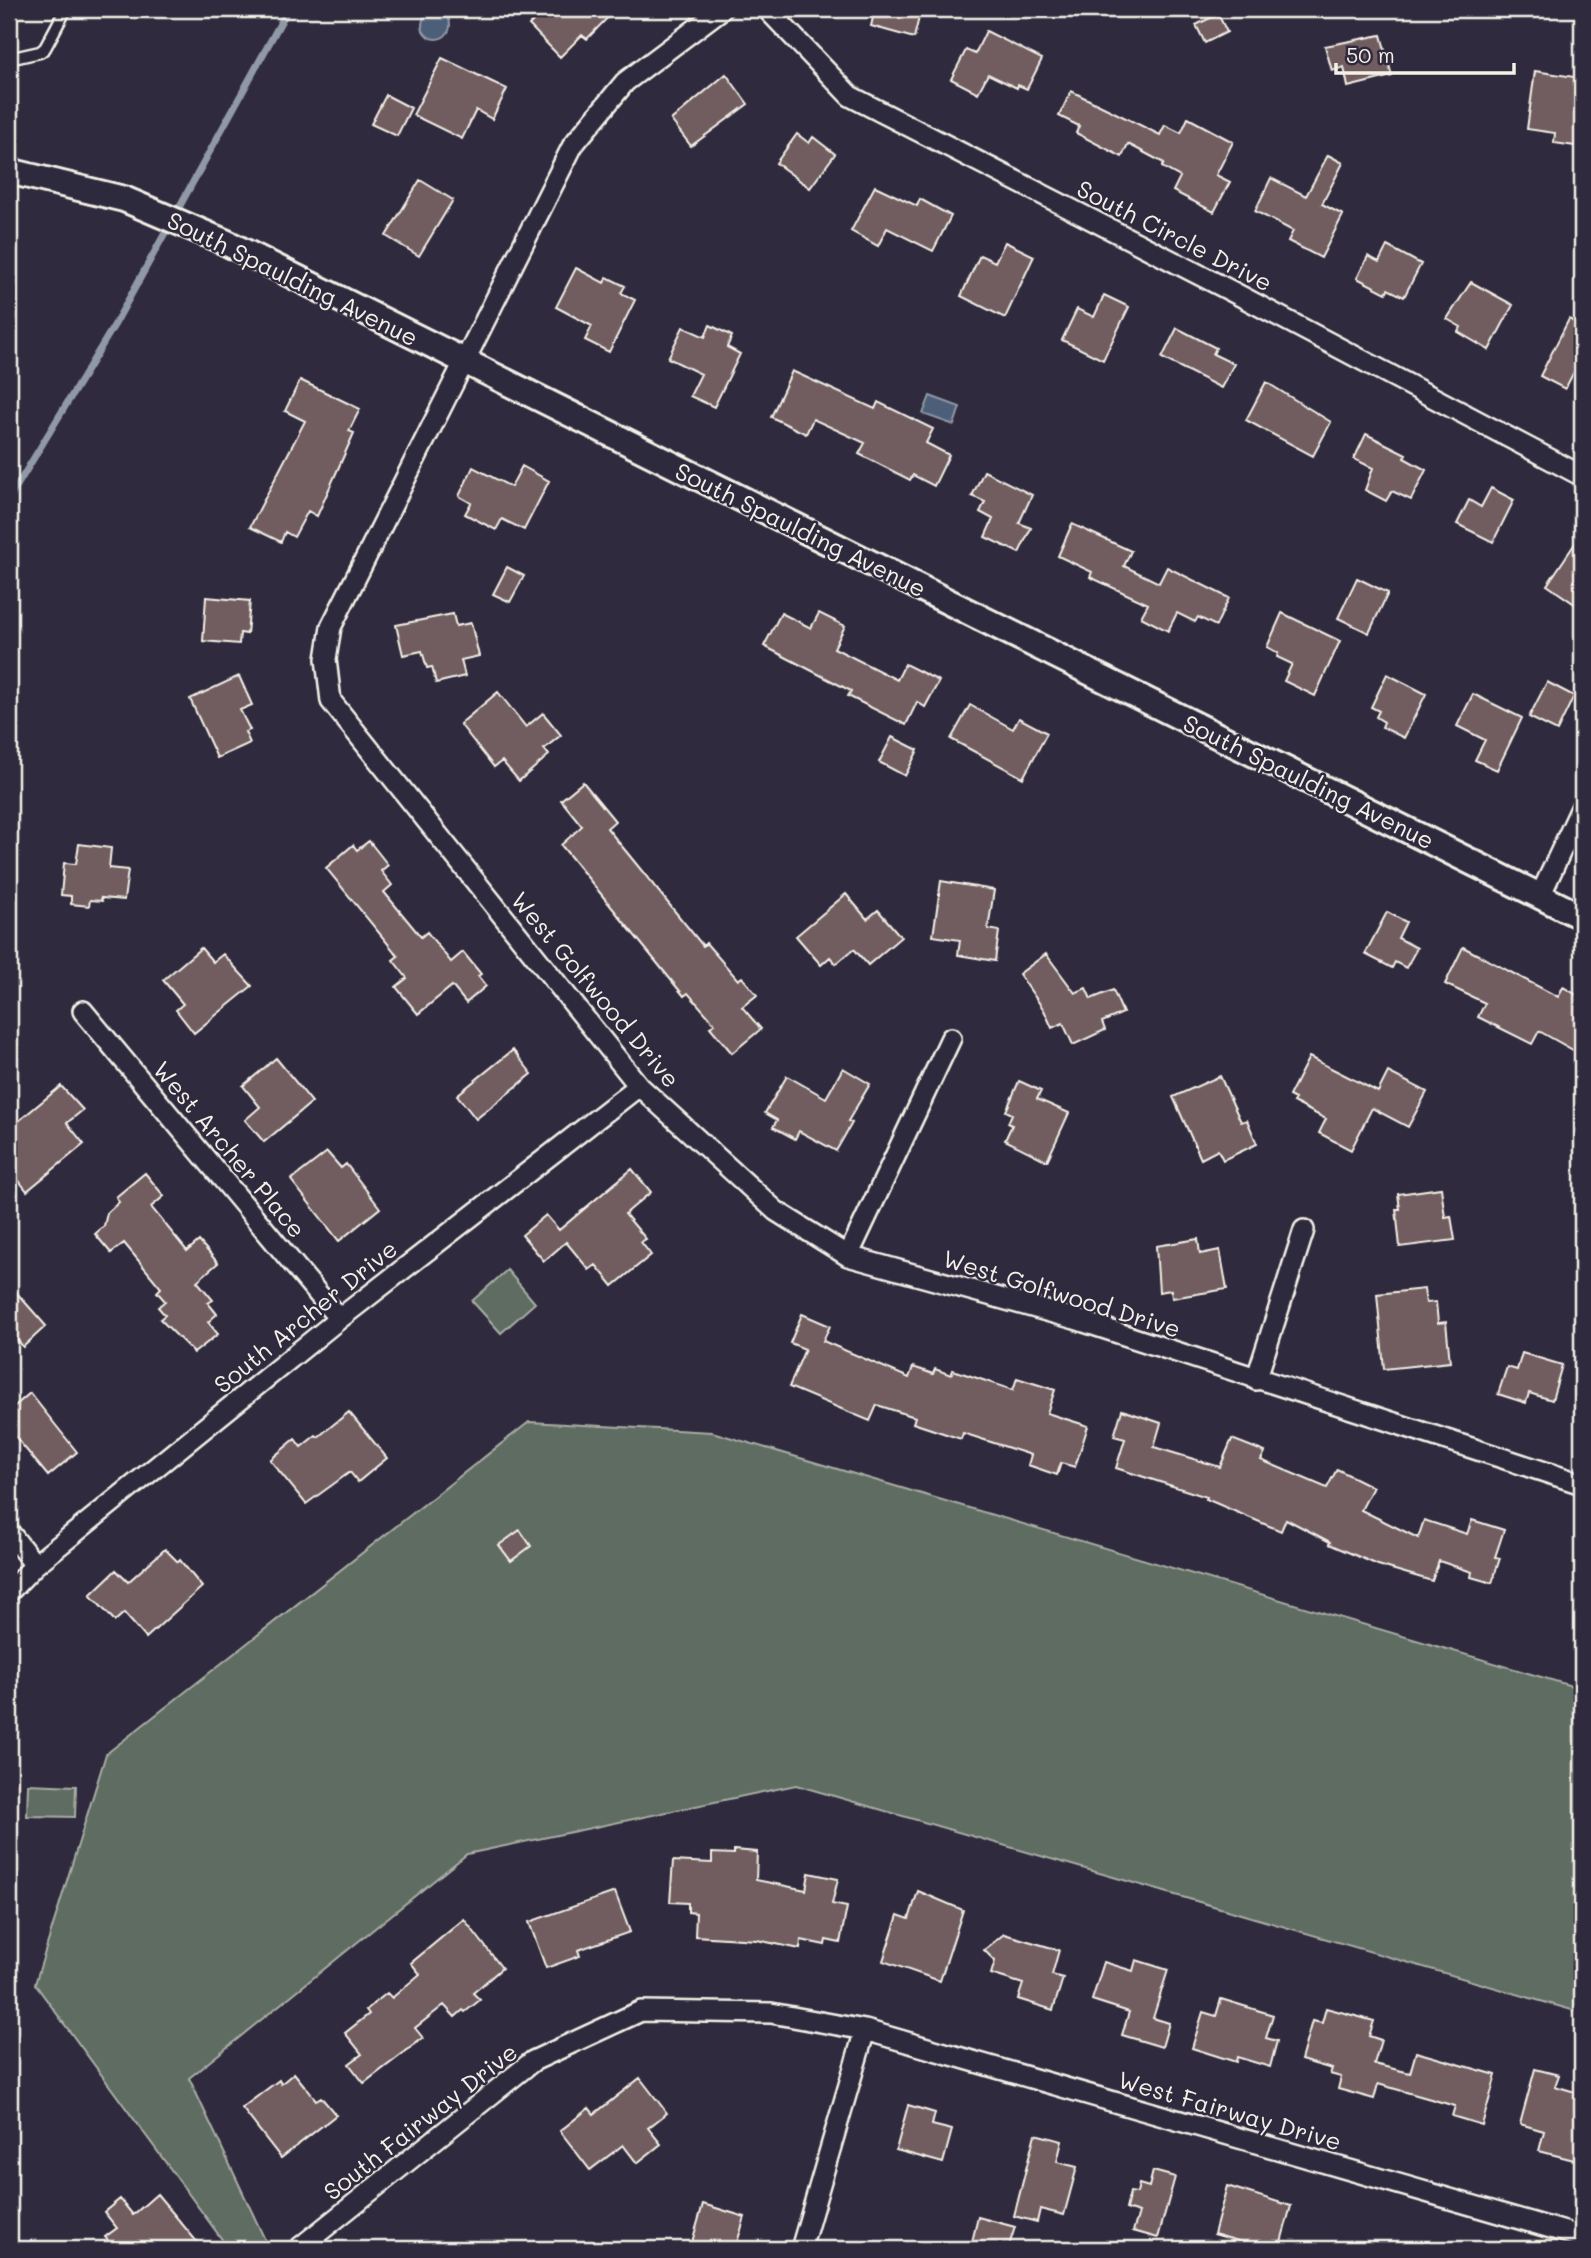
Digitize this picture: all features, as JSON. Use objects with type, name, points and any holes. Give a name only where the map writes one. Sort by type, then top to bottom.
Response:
[{"type":"street","name":"West Golfwood Drive","points":[[722,9],[625,82],[573,145],[331,627],[326,659],[331,701],[639,1086],[776,1212],[848,1256],[1075,1319],[1582,1484]]},
{"type":"street","name":"South Circle Drive","points":[[767,9],[850,96],[1233,292],[1582,476]]},
{"type":"street","name":"South Spaulding Avenue","points":[[9,171],[124,199],[225,242],[1582,917]]},
{"type":"street","points":[[1540,896],[1582,806]]},
{"type":"street","name":"West Archer Place","points":[[83,1011],[339,1319]]},
{"type":"street","points":[[848,1256],[951,1038]]},
{"type":"street","name":"South Archer Drive","points":[[9,1592],[35,1565],[339,1319],[639,1086]]},
{"type":"street","points":[[1256,1380],[1304,1230]]},
{"type":"street","points":[[9,1532],[35,1565]]},
{"type":"street","name":"South Fairway Drive","points":[[298,2249],[533,2061],[640,2011],[771,2013],[864,2030]]},
{"type":"street","points":[[801,2249],[864,2030]]},
{"type":"street","name":"West Fairway Drive","points":[[864,2030],[1582,2237]]},
{"type":"lane","points":[[9,59],[40,52],[45,48],[66,9]]},
{"type":"green space","points":[[507,1270],[535,1303],[501,1333],[472,1301]]},
{"type":"green space","points":[[529,1422],[712,1432],[1582,1689],[1582,2013],[796,1785],[467,1854],[189,2078],[267,2244],[263,2249],[229,2249],[35,1984],[106,1754]]},
{"type":"green space","points":[[28,1784],[76,1786],[75,1817],[27,1816]]},
{"type":"water","points":[[436,11],[446,15],[450,25],[446,35],[436,39],[426,35],[422,25],[426,15]]},
{"type":"water","points":[[930,396],[960,407],[954,425],[923,414]]},
{"type":"building","points":[[545,9],[616,9],[587,39],[582,35],[560,57],[529,25]]},
{"type":"building","points":[[875,9],[921,9],[914,38],[871,26]]},
{"type":"building","points":[[1218,14],[1227,32],[1205,43],[1196,25]]},
{"type":"building","points":[[986,31],[1042,59],[1027,89],[1018,85],[1017,88],[988,74],[978,93],[951,79],[966,50],[975,54]]},
{"type":"building","points":[[1381,35],[1392,76],[1348,87],[1344,67],[1332,71],[1325,46]]},
{"type":"building","points":[[442,58],[507,89],[492,119],[476,110],[462,139],[413,115]]},
{"type":"building","points":[[1535,71],[1581,78],[1576,113],[1582,114],[1582,147],[1554,143],[1555,133],[1527,129]]},
{"type":"building","points":[[726,74],[748,104],[691,146],[671,120]]},
{"type":"building","points":[[1071,91],[1160,135],[1165,125],[1181,133],[1188,118],[1233,142],[1216,175],[1230,182],[1214,212],[1173,191],[1180,177],[1162,167],[1164,163],[1128,144],[1122,157],[1076,133],[1079,126],[1059,116]]},
{"type":"building","points":[[386,95],[411,108],[397,136],[371,124]]},
{"type":"building","points":[[797,134],[809,143],[813,137],[835,154],[810,188],[776,163]]},
{"type":"building","points":[[1328,155],[1343,163],[1322,204],[1343,215],[1321,258],[1288,241],[1293,231],[1255,211],[1271,178],[1306,196]]},
{"type":"building","points":[[420,180],[453,200],[419,256],[386,236]]},
{"type":"building","points":[[875,186],[917,206],[920,199],[951,216],[933,251],[887,228],[878,246],[851,231]]},
{"type":"building","points":[[1005,242],[1034,256],[1005,318],[961,296],[980,255],[995,262]]},
{"type":"building","points":[[1387,246],[1421,264],[1404,297],[1388,289],[1386,293],[1357,278],[1368,256],[1379,262]]},
{"type":"building","points":[[576,268],[604,283],[607,277],[625,286],[621,293],[635,300],[609,352],[585,340],[592,326],[556,307]]},
{"type":"building","points":[[1471,282],[1513,305],[1489,350],[1458,332],[1461,327],[1447,319]]},
{"type":"building","points":[[1104,295],[1129,307],[1103,360],[1062,340],[1077,309],[1094,317]]},
{"type":"building","points":[[1569,319],[1582,326],[1582,372],[1576,368],[1565,389],[1540,376]]},
{"type":"building","points":[[710,325],[732,336],[727,347],[740,354],[714,407],[690,396],[701,374],[668,358],[683,327],[705,337]]},
{"type":"building","points":[[1177,328],[1216,348],[1213,354],[1234,364],[1221,388],[1162,358]]},
{"type":"building","points":[[792,371],[875,409],[878,402],[933,429],[926,443],[949,455],[934,486],[913,475],[910,480],[859,454],[865,443],[813,419],[806,434],[771,417]]},
{"type":"building","points":[[300,380],[360,409],[349,431],[354,433],[317,516],[308,511],[294,537],[285,532],[281,542],[250,527],[305,421],[285,411]]},
{"type":"building","points":[[1266,382],[1331,422],[1313,456],[1246,420]]},
{"type":"building","points":[[1366,434],[1406,454],[1404,458],[1426,470],[1411,500],[1392,491],[1386,501],[1365,490],[1373,468],[1354,459]]},
{"type":"building","points":[[522,466],[549,481],[524,530],[502,519],[496,530],[465,514],[471,503],[459,496],[473,467],[511,487]]},
{"type":"building","points":[[984,471],[1032,495],[1019,523],[1031,528],[1019,553],[985,537],[993,519],[980,512],[985,502],[972,496]]},
{"type":"building","points":[[1491,488],[1514,500],[1493,542],[1457,524],[1469,500],[1481,507]]},
{"type":"building","points":[[1072,524],[1131,551],[1124,566],[1159,583],[1167,567],[1229,598],[1216,626],[1198,617],[1195,622],[1177,613],[1168,631],[1141,617],[1148,604],[1090,577],[1092,572],[1058,556]]},
{"type":"building","points":[[1582,533],[1582,609],[1547,585]]},
{"type":"building","points":[[507,567],[524,576],[510,602],[493,594]]},
{"type":"building","points":[[1357,578],[1388,593],[1369,633],[1338,618]]},
{"type":"building","points":[[206,597],[250,601],[247,634],[240,633],[239,644],[203,641]]},
{"type":"building","points":[[781,613],[811,628],[819,613],[845,626],[834,648],[897,680],[905,664],[939,681],[925,707],[917,702],[906,725],[848,696],[851,691],[764,646]]},
{"type":"building","points":[[1282,613],[1340,641],[1315,696],[1284,681],[1292,664],[1277,657],[1278,653],[1267,647]]},
{"type":"building","points":[[453,614],[456,626],[471,623],[479,656],[461,660],[465,676],[436,683],[432,667],[427,668],[422,651],[403,655],[396,625]]},
{"type":"building","points":[[1387,674],[1426,694],[1404,738],[1382,727],[1384,722],[1376,717],[1379,711],[1371,707]]},
{"type":"building","points":[[239,676],[252,705],[240,710],[250,730],[245,732],[250,743],[217,758],[190,699]]},
{"type":"building","points":[[1547,682],[1574,696],[1557,731],[1529,717]]},
{"type":"building","points":[[498,692],[526,727],[543,713],[561,735],[544,749],[549,755],[519,781],[502,761],[494,767],[460,724]]},
{"type":"building","points":[[1473,694],[1522,718],[1497,770],[1475,760],[1485,740],[1457,726]]},
{"type":"building","points":[[970,705],[1013,729],[1019,718],[1047,733],[1023,778],[951,739]]},
{"type":"building","points":[[892,737],[918,750],[905,776],[879,762]]},
{"type":"building","points":[[583,782],[615,821],[607,828],[703,946],[706,943],[738,980],[742,977],[757,995],[742,1007],[761,1029],[732,1053],[710,1027],[715,1024],[688,993],[684,996],[561,845],[582,826],[561,800]]},
{"type":"building","points":[[369,841],[388,865],[381,871],[392,885],[384,892],[421,937],[427,932],[451,962],[463,952],[481,974],[478,976],[486,986],[466,1003],[452,986],[418,1014],[396,987],[407,978],[393,960],[398,956],[326,868],[353,845],[357,850]]},
{"type":"building","points":[[79,844],[111,848],[109,868],[128,870],[124,900],[101,898],[102,901],[90,900],[89,906],[71,904],[71,896],[61,895],[64,863],[76,864]]},
{"type":"building","points":[[941,881],[994,890],[988,929],[999,931],[995,961],[958,955],[960,940],[933,936]]},
{"type":"building","points":[[846,894],[867,919],[878,910],[901,937],[868,965],[854,949],[836,964],[830,957],[821,965],[796,936]]},
{"type":"building","points":[[1387,912],[1406,922],[1398,938],[1417,948],[1406,968],[1395,962],[1392,968],[1365,954]]},
{"type":"building","points":[[1463,947],[1558,997],[1563,987],[1582,998],[1582,1055],[1539,1031],[1532,1044],[1478,1017],[1485,1003],[1445,984]]},
{"type":"building","points":[[201,948],[213,962],[223,954],[252,986],[194,1033],[176,1010],[183,1004],[163,980]]},
{"type":"building","points":[[1046,954],[1075,993],[1086,988],[1091,999],[1113,990],[1123,1013],[1102,1022],[1105,1030],[1073,1045],[1063,1023],[1052,1028],[1044,1010],[1019,974]]},
{"type":"building","points":[[513,1050],[532,1074],[476,1119],[457,1095]]},
{"type":"building","points":[[1309,1057],[1378,1092],[1388,1072],[1427,1092],[1408,1127],[1372,1108],[1351,1150],[1319,1133],[1326,1119],[1293,1102],[1295,1099],[1289,1096]]},
{"type":"building","points":[[276,1058],[312,1102],[264,1142],[245,1120],[260,1107],[243,1086]]},
{"type":"building","points":[[843,1068],[870,1084],[848,1121],[852,1123],[836,1151],[799,1131],[795,1139],[773,1127],[777,1120],[765,1113],[787,1076],[826,1098]]},
{"type":"building","points":[[1220,1076],[1241,1122],[1247,1120],[1257,1144],[1223,1160],[1218,1150],[1201,1159],[1173,1097]]},
{"type":"building","points":[[1019,1081],[1041,1091],[1037,1099],[1069,1113],[1047,1161],[1005,1140],[1012,1125],[1008,1123],[1012,1114],[1006,1111]]},
{"type":"building","points":[[61,1086],[83,1110],[67,1123],[84,1144],[27,1191],[9,1168],[9,1129]]},
{"type":"building","points":[[327,1152],[341,1168],[346,1164],[380,1208],[339,1241],[291,1180]]},
{"type":"building","points":[[632,1169],[651,1192],[625,1214],[646,1239],[641,1242],[651,1255],[613,1286],[596,1265],[589,1270],[566,1242],[544,1261],[522,1235],[546,1215],[559,1230]]},
{"type":"building","points":[[145,1173],[164,1196],[151,1207],[187,1251],[199,1241],[218,1263],[197,1281],[213,1300],[208,1303],[217,1314],[208,1322],[218,1334],[194,1353],[160,1319],[165,1315],[158,1307],[165,1301],[157,1292],[161,1288],[124,1243],[111,1253],[95,1234],[104,1226],[107,1213],[119,1202],[116,1197]]},
{"type":"building","points":[[1441,1188],[1445,1217],[1451,1216],[1455,1240],[1400,1247],[1396,1209],[1400,1209],[1398,1194]]},
{"type":"building","points":[[1198,1239],[1200,1254],[1220,1250],[1227,1289],[1172,1298],[1171,1290],[1159,1292],[1156,1246]]},
{"type":"building","points":[[9,1284],[46,1326],[23,1347],[9,1330]]},
{"type":"building","points":[[1424,1289],[1426,1303],[1436,1302],[1438,1323],[1446,1322],[1450,1362],[1384,1369],[1377,1294]]},
{"type":"building","points":[[802,1314],[830,1326],[823,1341],[909,1378],[913,1367],[933,1374],[935,1369],[951,1375],[953,1370],[1013,1390],[1017,1378],[1055,1390],[1047,1413],[1088,1426],[1075,1467],[1061,1463],[1057,1475],[1028,1465],[1031,1455],[963,1433],[961,1439],[913,1423],[915,1417],[877,1405],[870,1421],[789,1387],[805,1349],[790,1343]]},
{"type":"building","points":[[1522,1353],[1562,1365],[1552,1400],[1529,1393],[1526,1403],[1498,1394],[1507,1367],[1517,1370]]},
{"type":"building","points":[[30,1393],[77,1452],[48,1476],[9,1429],[9,1411]]},
{"type":"building","points":[[1122,1410],[1161,1423],[1154,1447],[1220,1467],[1232,1439],[1265,1452],[1261,1460],[1327,1488],[1337,1469],[1373,1487],[1361,1510],[1418,1538],[1424,1520],[1467,1534],[1472,1520],[1504,1530],[1495,1557],[1500,1558],[1492,1583],[1471,1577],[1472,1572],[1439,1561],[1432,1581],[1378,1565],[1329,1544],[1330,1542],[1286,1519],[1281,1531],[1206,1499],[1207,1497],[1116,1468],[1125,1439],[1114,1436]]},
{"type":"building","points":[[349,1412],[387,1458],[358,1482],[350,1472],[306,1504],[270,1460],[295,1439],[301,1447],[316,1435],[318,1437]]},
{"type":"building","points":[[520,1530],[531,1546],[511,1561],[499,1545]]},
{"type":"building","points":[[165,1549],[178,1562],[180,1560],[202,1587],[146,1638],[124,1613],[115,1621],[90,1595],[116,1570],[128,1582]]},
{"type":"building","points":[[734,1850],[757,1852],[756,1880],[806,1890],[809,1873],[838,1879],[832,1904],[847,1907],[840,1943],[826,1940],[825,1945],[801,1940],[800,1949],[757,1940],[695,1936],[696,1913],[688,1912],[688,1903],[670,1902],[673,1861],[712,1863],[712,1853],[734,1854]]},
{"type":"building","points":[[918,1891],[963,1910],[940,1981],[883,1961],[898,1915],[909,1919]]},
{"type":"building","points":[[615,1892],[630,1932],[578,1950],[580,1956],[546,1968],[529,1922]]},
{"type":"building","points":[[464,1919],[502,1968],[473,1993],[480,2000],[455,2017],[444,2005],[415,2028],[423,2038],[364,2083],[349,2064],[362,2054],[345,2033],[369,2014],[366,2010],[387,1993],[392,1998],[420,1974],[411,1963]]},
{"type":"building","points":[[1004,1934],[1059,1950],[1052,1975],[1063,1978],[1053,2010],[1018,1999],[1023,1984],[991,1974],[995,1961],[984,1950]]},
{"type":"building","points":[[1136,1960],[1168,1970],[1153,2018],[1169,2023],[1162,2047],[1122,2035],[1129,2012],[1092,2000],[1104,1962],[1133,1971]]},
{"type":"building","points":[[1221,1999],[1273,2015],[1266,2038],[1277,2041],[1270,2067],[1237,2057],[1236,2062],[1192,2048],[1203,2012],[1216,2016]]},
{"type":"building","points":[[1326,2008],[1374,2021],[1369,2036],[1381,2040],[1374,2064],[1410,2073],[1416,2052],[1496,2075],[1482,2125],[1452,2116],[1455,2106],[1378,2084],[1374,2099],[1338,2089],[1341,2077],[1330,2074],[1332,2069],[1301,2060],[1312,2021],[1322,2023]]},
{"type":"building","points":[[1535,2069],[1559,2075],[1555,2086],[1582,2094],[1582,2129],[1574,2160],[1539,2151],[1544,2131],[1520,2124]]},
{"type":"building","points":[[294,2073],[316,2100],[321,2097],[336,2115],[281,2158],[242,2108],[279,2080],[281,2084]]},
{"type":"building","points":[[640,2078],[667,2113],[648,2128],[661,2144],[637,2163],[623,2145],[590,2170],[560,2131],[589,2108],[594,2114]]},
{"type":"building","points":[[908,2105],[935,2113],[932,2125],[952,2130],[943,2163],[896,2150]]},
{"type":"building","points":[[1035,2134],[1062,2141],[1057,2162],[1077,2167],[1064,2215],[1040,2209],[1037,2222],[1014,2216]]},
{"type":"building","points":[[1153,2171],[1175,2177],[1158,2238],[1133,2231],[1139,2213],[1126,2209],[1130,2192],[1137,2193],[1139,2184],[1149,2187]]},
{"type":"building","points":[[1227,2186],[1291,2206],[1279,2249],[1266,2249],[1214,2234]]},
{"type":"building","points":[[157,2194],[203,2249],[115,2249],[105,2237],[117,2228],[104,2212],[120,2199],[133,2215]]},
{"type":"building","points":[[703,2204],[745,2217],[735,2249],[690,2249]]},
{"type":"building","points":[[978,2217],[1015,2227],[1008,2249],[971,2246]]},
{"type":"waterway","points":[[9,499],[115,324],[288,9]]}]
